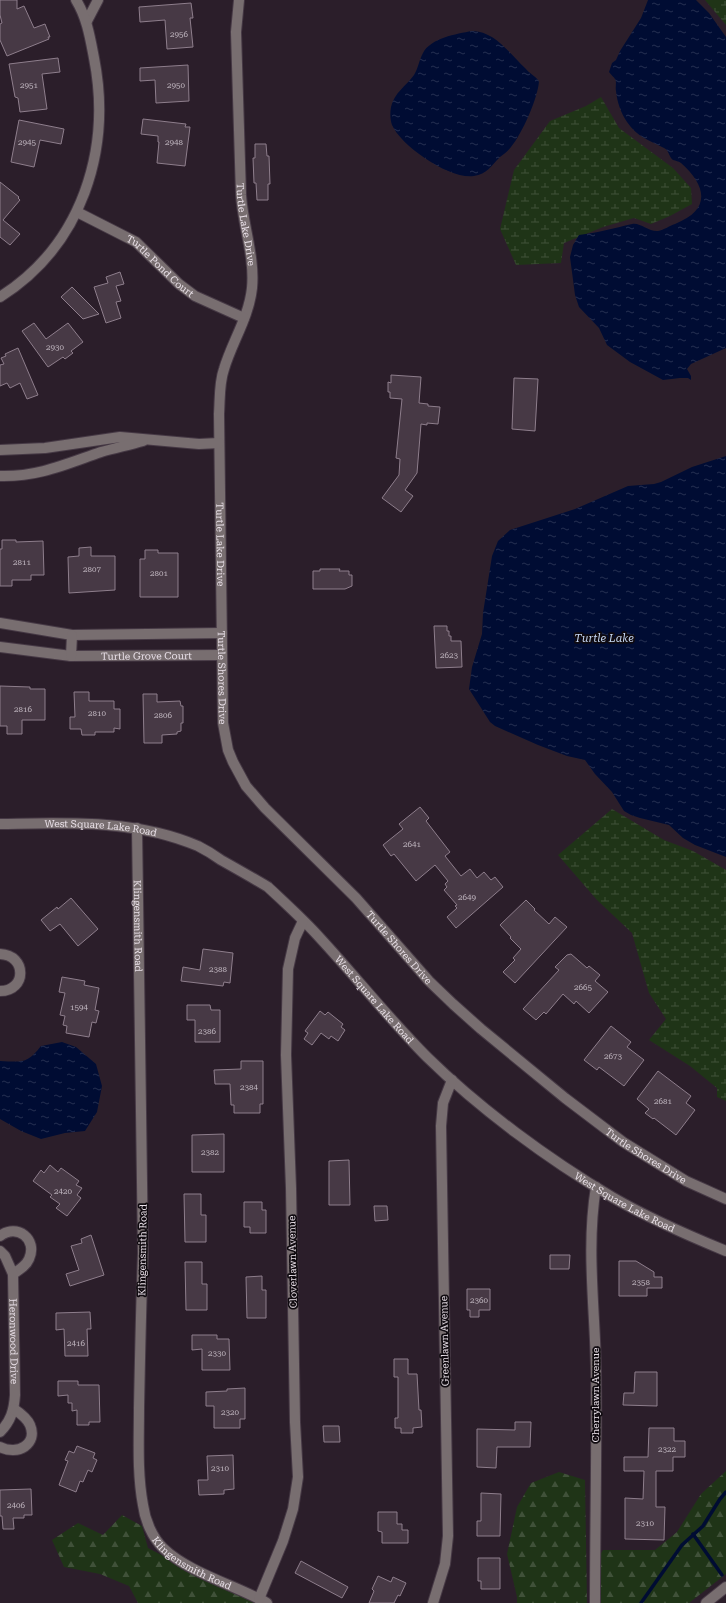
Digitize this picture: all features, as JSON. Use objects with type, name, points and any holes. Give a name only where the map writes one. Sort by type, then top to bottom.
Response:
[{"type":"street","points":[[0,298],[20,284],[48,257],[63,237],[77,212],[93,167],[99,123],[97,80],[87,21],[76,0]]},
{"type":"street","points":[[87,21],[98,0]]},
{"type":"street","name":"Turtle Lake Drive","points":[[221,598],[219,414],[222,375],[250,301],[252,280],[251,257],[242,212],[241,195],[236,32],[239,0]]},
{"type":"street","name":"Turtle Pond Court","points":[[77,212],[136,242],[191,294],[244,318]]},
{"type":"street","points":[[0,450],[45,448],[120,437],[198,444],[219,443]]},
{"type":"street","points":[[0,476],[30,475],[49,471],[105,451],[148,440]]},
{"type":"street","name":"Turtle Shores Drive","points":[[221,598],[223,723],[228,750],[246,786],[265,808],[356,898],[429,981],[481,1029],[623,1142],[686,1181],[726,1199]]},
{"type":"street","points":[[0,623],[72,634],[222,633]]},
{"type":"street","points":[[71,656],[72,634]]},
{"type":"street","name":"Turtle Grove Court","points":[[0,647],[71,656],[222,655]]},
{"type":"street","name":"West Square Lake Road","points":[[0,824],[84,823],[137,828],[164,834],[198,846],[268,887],[303,921],[410,1040],[452,1080],[491,1113],[596,1187],[650,1217],[726,1251]]},
{"type":"street","name":"Klingensmith Road","points":[[137,828],[143,1253],[140,1315],[139,1444],[142,1504],[154,1535],[162,1547],[178,1560],[263,1601]]},
{"type":"street","name":"Cloverlawn Avenue","points":[[263,1601],[291,1515],[298,1477],[295,1422],[291,1188],[286,1055],[288,969],[295,938],[303,921]]},
{"type":"street","points":[[0,954],[7,955],[12,958],[19,967],[20,973],[17,984],[13,988],[0,991]]},
{"type":"street","name":"Greenlawn Avenue","points":[[432,1603],[440,1584],[445,1564],[448,1536],[441,1126],[443,1103],[452,1080]]},
{"type":"street","name":"Cherrylawn Avenue","points":[[595,1603],[596,1369],[592,1215],[596,1187]]},
{"type":"street","points":[[0,1236],[5,1232],[14,1231],[23,1233],[28,1238],[31,1246],[29,1261],[13,1274]]},
{"type":"street","name":"Heronwood Drive","points":[[0,1251],[5,1256],[13,1274],[14,1409],[9,1422],[0,1432]]},
{"type":"street","points":[[0,1447],[7,1450],[16,1451],[26,1446],[29,1440],[31,1434],[30,1425],[24,1417],[14,1409]]},
{"type":"street","points":[[706,1603],[726,1587]]},
{"type":"green space","points":[[705,0],[726,0],[726,25]]},
{"type":"green space","points":[[601,97],[619,128],[673,168],[691,188],[692,204],[651,224],[634,218],[603,227],[564,243],[561,263],[516,265],[500,229],[514,170],[550,121],[586,106]]},
{"type":"green space","points":[[612,809],[664,840],[693,851],[726,870],[726,1101],[717,1097],[717,1088],[690,1066],[649,1040],[666,1019],[649,993],[632,933],[597,900],[558,855]]},
{"type":"green space","points":[[726,1471],[726,1574],[689,1603],[599,1603],[598,1558],[603,1550],[655,1550],[677,1532],[701,1494]]},
{"type":"green space","points":[[559,1472],[585,1480],[587,1603],[517,1603],[507,1554],[517,1507],[531,1483]]},
{"type":"green space","points":[[122,1515],[142,1526],[148,1548],[254,1603],[138,1603],[129,1586],[100,1574],[64,1567],[52,1540],[78,1523],[103,1535]]},
{"type":"water","points":[[648,0],[696,0],[709,13],[726,37],[726,348],[691,364],[687,369],[691,376],[691,380],[688,378],[680,378],[663,380],[630,362],[607,345],[599,328],[579,307],[575,295],[570,257],[573,245],[579,235],[632,224],[658,231],[687,218],[695,212],[700,205],[700,189],[690,172],[681,163],[673,160],[666,149],[639,135],[627,122],[618,103],[616,80],[609,72],[612,63],[616,60],[641,18]]},
{"type":"water","points":[[472,31],[488,35],[502,44],[539,81],[536,97],[529,116],[520,134],[511,147],[486,171],[474,176],[464,176],[452,173],[427,160],[405,142],[392,125],[390,112],[395,98],[414,75],[423,53],[427,48],[438,40]]},
{"type":"water","name":"Turtle Lake","points":[[726,456],[726,857],[695,845],[683,838],[669,825],[640,818],[624,811],[612,792],[595,774],[585,760],[567,756],[495,726],[490,722],[469,689],[472,667],[482,634],[483,613],[492,556],[498,541],[510,530],[575,509],[628,486],[661,482],[692,467]]},
{"type":"water","points":[[62,1042],[76,1047],[96,1064],[102,1086],[97,1112],[85,1131],[65,1133],[41,1139],[21,1131],[0,1119],[0,1061],[24,1061],[32,1056],[41,1046]]},
{"type":"building","points":[[0,0],[17,0],[17,9],[24,6],[34,28],[45,24],[50,37],[48,37],[49,39],[7,56],[0,40],[0,24],[2,23],[0,15]]},
{"type":"building","points":[[191,3],[193,18],[190,18],[193,47],[167,49],[165,20],[140,22],[139,7]]},
{"type":"building","points":[[58,58],[60,72],[42,74],[47,109],[20,112],[18,98],[15,97],[9,64]]},
{"type":"building","points":[[188,65],[189,101],[156,103],[155,80],[140,81],[140,68]]},
{"type":"building","points":[[143,119],[186,124],[185,127],[190,127],[185,166],[157,163],[159,142],[158,136],[141,134]]},
{"type":"building","points":[[19,120],[64,129],[61,144],[40,140],[34,167],[11,162]]},
{"type":"building","points":[[255,144],[266,144],[267,156],[269,156],[270,184],[268,184],[268,200],[257,200],[256,183],[254,183],[253,158],[255,158]]},
{"type":"building","points":[[0,182],[19,197],[18,198],[20,200],[3,220],[20,234],[10,245],[0,237]]},
{"type":"building","points":[[120,272],[124,284],[116,286],[121,301],[116,302],[121,318],[106,323],[94,287],[108,283],[106,277]]},
{"type":"building","points":[[72,287],[99,314],[83,319],[61,297]]},
{"type":"building","points":[[34,323],[46,339],[68,323],[83,342],[71,351],[73,353],[65,359],[63,357],[48,367],[22,331]]},
{"type":"building","points":[[18,348],[38,395],[27,399],[20,383],[10,388],[7,383],[0,386],[0,365],[4,364],[1,358],[6,356],[5,354]]},
{"type":"building","points":[[391,375],[421,377],[419,403],[428,404],[428,406],[440,407],[438,424],[421,424],[417,473],[405,490],[413,496],[401,512],[382,498],[399,475],[400,459],[396,458],[402,399],[390,398],[390,392],[388,392],[388,382],[391,383]]},
{"type":"building","points":[[514,378],[538,379],[535,431],[512,429]]},
{"type":"building","points":[[2,540],[16,540],[16,542],[43,541],[44,575],[31,575],[31,580],[12,580],[12,586],[0,586],[0,549],[2,549]]},
{"type":"building","points":[[91,547],[91,556],[115,556],[115,590],[69,593],[68,557],[79,556],[79,548]]},
{"type":"building","points":[[145,550],[158,550],[158,553],[178,553],[178,597],[140,597],[140,559],[145,559]]},
{"type":"building","points":[[320,569],[340,569],[339,571],[349,571],[349,575],[352,575],[352,586],[345,589],[313,589],[313,571],[320,571]]},
{"type":"building","points":[[434,626],[447,626],[449,636],[451,636],[451,641],[461,641],[462,667],[436,668]]},
{"type":"building","points":[[0,686],[45,689],[45,720],[22,720],[22,734],[7,734],[7,726],[0,726]]},
{"type":"building","points":[[74,692],[89,692],[89,701],[114,701],[114,709],[120,709],[120,729],[114,728],[114,732],[95,732],[95,735],[82,735],[81,729],[70,729],[70,717],[75,717]]},
{"type":"building","points":[[143,694],[157,694],[157,702],[180,701],[181,706],[183,706],[183,723],[181,723],[181,731],[177,732],[177,734],[162,735],[162,743],[144,743]]},
{"type":"building","points":[[420,807],[429,818],[426,821],[450,852],[445,856],[461,876],[470,869],[477,878],[484,872],[491,880],[495,877],[503,887],[456,928],[447,917],[457,908],[455,906],[457,905],[444,890],[447,887],[445,884],[448,881],[435,865],[416,881],[394,854],[391,856],[383,845],[403,829],[399,824]]},
{"type":"building","points":[[71,898],[98,929],[78,946],[60,924],[50,931],[41,920]]},
{"type":"building","points":[[526,900],[549,924],[555,917],[567,927],[515,983],[503,972],[515,960],[513,958],[521,949],[500,925]]},
{"type":"building","points":[[203,949],[233,953],[230,983],[224,982],[223,986],[181,981],[183,967],[200,970]]},
{"type":"building","points":[[571,954],[587,968],[589,966],[600,975],[595,981],[608,992],[589,1013],[576,1001],[574,1004],[563,994],[546,1014],[544,1012],[536,1020],[523,1009],[559,970],[555,967],[567,955]]},
{"type":"building","points":[[62,977],[85,981],[84,985],[99,988],[95,1010],[99,1011],[96,1023],[92,1022],[89,1037],[66,1033],[67,1026],[63,1025],[65,1016],[60,1015],[65,993],[59,992]]},
{"type":"building","points":[[187,1005],[210,1005],[211,1010],[220,1010],[220,1042],[195,1042],[195,1020],[187,1020]]},
{"type":"building","points":[[320,1011],[325,1015],[328,1012],[343,1024],[341,1027],[345,1030],[338,1041],[331,1036],[329,1039],[321,1033],[312,1045],[304,1039],[308,1033],[305,1031]]},
{"type":"building","points":[[611,1026],[631,1042],[627,1047],[644,1060],[624,1086],[599,1067],[597,1070],[584,1060]]},
{"type":"building","points":[[241,1061],[263,1061],[263,1104],[260,1104],[260,1113],[234,1113],[234,1105],[231,1105],[230,1084],[215,1084],[214,1070],[241,1069]]},
{"type":"building","points":[[658,1071],[691,1096],[686,1103],[695,1110],[676,1135],[645,1113],[649,1109],[637,1099]]},
{"type":"building","points":[[224,1134],[224,1172],[192,1172],[192,1135]]},
{"type":"building","points":[[349,1160],[350,1205],[329,1205],[329,1161]]},
{"type":"building","points":[[50,1165],[58,1172],[61,1168],[79,1181],[76,1185],[82,1188],[77,1195],[81,1198],[67,1216],[56,1208],[60,1204],[50,1197],[52,1195],[33,1181],[41,1170],[44,1173]]},
{"type":"building","points":[[184,1194],[201,1194],[201,1215],[206,1215],[206,1242],[185,1242]]},
{"type":"building","points":[[244,1202],[262,1202],[262,1210],[266,1210],[266,1233],[250,1233],[250,1227],[244,1227]]},
{"type":"building","points":[[374,1206],[387,1206],[388,1220],[375,1221]]},
{"type":"building","points":[[91,1235],[104,1275],[70,1286],[66,1274],[79,1270],[71,1246],[82,1243],[81,1239]]},
{"type":"building","points":[[550,1255],[570,1255],[569,1269],[550,1269]]},
{"type":"building","points":[[619,1261],[636,1261],[654,1272],[654,1277],[662,1277],[662,1288],[647,1288],[647,1296],[619,1296]]},
{"type":"building","points":[[185,1262],[202,1262],[202,1284],[207,1284],[207,1310],[186,1310]]},
{"type":"building","points":[[262,1276],[262,1290],[266,1290],[266,1318],[247,1318],[246,1277]]},
{"type":"building","points":[[467,1289],[490,1289],[490,1310],[479,1310],[479,1317],[470,1317],[470,1310],[467,1310]]},
{"type":"building","points":[[90,1312],[91,1329],[87,1329],[88,1356],[65,1356],[64,1329],[56,1330],[56,1313]]},
{"type":"building","points":[[192,1335],[217,1335],[217,1339],[229,1339],[230,1370],[202,1370],[202,1349],[192,1350]]},
{"type":"building","points":[[394,1359],[408,1359],[408,1374],[417,1374],[419,1410],[421,1410],[422,1427],[413,1428],[413,1433],[401,1433],[401,1428],[395,1428],[395,1418],[398,1418],[398,1377],[394,1377]]},
{"type":"building","points":[[635,1372],[657,1372],[657,1406],[623,1405],[624,1393],[634,1393]]},
{"type":"building","points":[[58,1381],[78,1381],[78,1385],[99,1385],[100,1422],[89,1422],[89,1425],[77,1425],[77,1410],[72,1411],[72,1403],[68,1403],[68,1395],[58,1396]]},
{"type":"building","points":[[245,1388],[245,1419],[240,1419],[240,1428],[214,1428],[214,1406],[206,1406],[206,1392]]},
{"type":"building","points":[[515,1422],[531,1422],[530,1447],[497,1447],[496,1468],[477,1467],[477,1429],[515,1430]]},
{"type":"building","points":[[323,1426],[339,1426],[340,1442],[324,1442]]},
{"type":"building","points":[[649,1428],[674,1428],[674,1441],[685,1441],[685,1457],[673,1457],[673,1471],[656,1471],[656,1507],[665,1507],[664,1540],[625,1539],[625,1498],[643,1499],[644,1471],[624,1471],[624,1457],[648,1457]]},
{"type":"building","points":[[77,1446],[95,1453],[93,1458],[97,1460],[92,1472],[88,1470],[83,1482],[80,1481],[76,1492],[59,1485],[68,1461],[65,1460],[69,1451],[74,1453]]},
{"type":"building","points":[[233,1455],[234,1489],[224,1490],[224,1494],[199,1495],[198,1480],[208,1480],[207,1456]]},
{"type":"building","points":[[31,1489],[32,1515],[24,1515],[24,1518],[13,1518],[14,1529],[3,1529],[2,1516],[0,1516],[0,1490]]},
{"type":"building","points":[[481,1493],[501,1494],[500,1536],[477,1536],[477,1521],[481,1521]]},
{"type":"building","points":[[378,1512],[397,1512],[397,1524],[402,1524],[402,1530],[408,1530],[408,1543],[382,1543],[382,1532],[378,1531]]},
{"type":"building","points":[[478,1558],[500,1558],[500,1589],[481,1589],[481,1581],[478,1581]]},
{"type":"building","points":[[301,1561],[348,1587],[342,1598],[295,1573]]},
{"type":"building","points":[[378,1576],[391,1582],[393,1577],[406,1583],[400,1596],[398,1595],[394,1603],[369,1603],[374,1591],[372,1589]]},
{"type":"waterway","points":[[641,1603],[682,1545],[703,1526],[726,1492]]},
{"type":"waterway","points":[[693,1534],[722,1575]]}]
